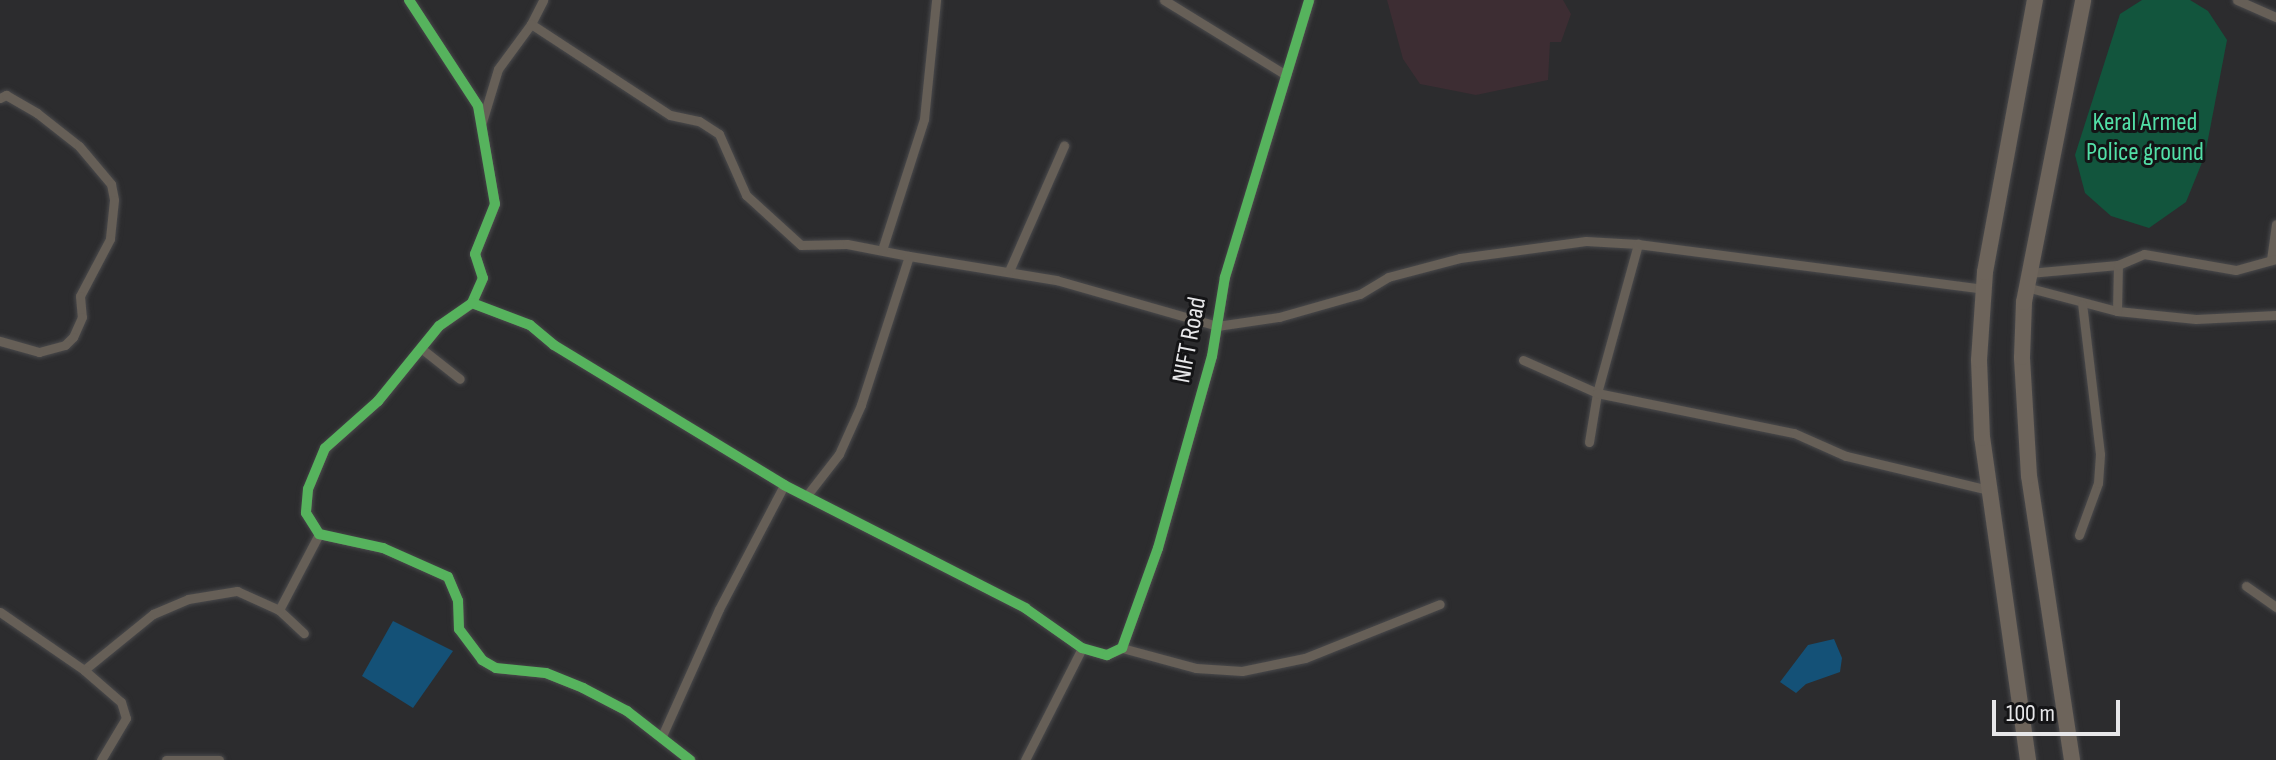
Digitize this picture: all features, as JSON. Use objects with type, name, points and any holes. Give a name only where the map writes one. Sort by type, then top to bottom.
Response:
[{"type":"highway","points":[[2028,760],[1989,490],[1980,397],[1983,289],[2035,0]]},
{"type":"highway","points":[[2072,760],[2029,476],[2022,357],[2028,280],[2083,0]]},
{"type":"street","points":[[409,0],[459,71],[478,106],[495,204],[490,226],[475,254],[483,278],[472,303],[439,326],[378,401],[325,448],[308,489],[306,513],[319,534],[383,548],[448,577],[458,601],[459,629],[482,660],[496,668],[558,678],[627,711],[690,760]]},
{"type":"street","points":[[482,125],[498,69],[531,24],[543,0]]},
{"type":"street","points":[[882,250],[924,119],[936,0]]},
{"type":"street","points":[[1164,0],[1286,75]]},
{"type":"street","name":"NIFT Road","points":[[1122,648],[1158,548],[1217,326],[1225,277],[1309,0]]},
{"type":"street","points":[[2237,0],[2276,17]]},
{"type":"street","points":[[531,24],[670,115],[699,121],[719,134],[746,195],[801,245],[882,250],[1009,271],[1139,301],[1217,326],[1279,317],[1360,294],[1388,277],[1460,258],[1586,241],[1638,244],[1983,289]]},
{"type":"street","points":[[0,98],[6,95],[37,113],[79,146],[111,184],[114,200],[110,239],[80,296],[82,317],[73,337],[65,345],[39,352],[0,341]]},
{"type":"street","points":[[1009,271],[1064,146]]},
{"type":"street","points":[[2028,280],[2118,265],[2144,254],[2236,270],[2273,260],[2276,224]]},
{"type":"street","points":[[1589,442],[1597,393],[1638,244]]},
{"type":"street","points":[[808,494],[839,454],[861,405],[909,256]]},
{"type":"street","points":[[2117,311],[2118,265]]},
{"type":"street","points":[[2028,280],[2082,304],[2117,311],[2196,319],[2276,315]]},
{"type":"street","points":[[472,303],[530,325],[554,345],[784,485],[808,494],[830,510],[1025,608],[1082,648],[1107,655],[1122,648],[1196,668],[1242,671],[1305,658],[1440,604]]},
{"type":"street","points":[[2079,535],[2098,483],[2100,454],[2082,304]]},
{"type":"street","points":[[422,349],[460,379]]},
{"type":"street","points":[[1523,360],[1597,393],[1794,433],[1846,456],[1989,490]]},
{"type":"street","points":[[662,736],[719,609],[784,485]]},
{"type":"street","points":[[279,610],[319,534]]},
{"type":"street","points":[[2246,586],[2276,607]]},
{"type":"street","points":[[84,670],[153,614],[188,599],[237,591],[279,610],[304,633]]},
{"type":"street","points":[[0,612],[84,670],[121,702],[126,718],[101,760]]},
{"type":"street","points":[[1025,760],[1082,648]]},
{"type":"street","points":[[166,760],[219,760]]},
{"type":"shaded area","points":[[1387,0],[1563,0],[1571,14],[1561,42],[1550,42],[1548,80],[1476,95],[1420,84],[1403,59]]},
{"type":"green space","name":"Keral Armed Police ground","points":[[2142,0],[2190,0],[2208,11],[2227,40],[2205,155],[2186,202],[2149,228],[2111,216],[2085,193],[2075,155],[2120,14]]},
{"type":"water","points":[[393,621],[453,651],[413,708],[362,676]]},
{"type":"water","points":[[1834,639],[1842,658],[1840,672],[1806,684],[1796,693],[1780,682],[1808,645]]},
{"type":"cycle path","points":[[409,0],[478,106],[495,204],[475,254],[483,278],[472,303],[439,326],[378,401],[325,448],[308,489],[306,513],[319,534],[383,548],[448,577],[458,601],[459,629],[482,660],[496,668],[546,673],[583,688],[627,711],[690,760]]},
{"type":"cycle path","points":[[472,303],[530,325],[554,345],[784,485],[1025,608],[1082,648],[1107,655],[1122,648],[1158,548],[1212,356],[1225,277],[1309,0]]}]
